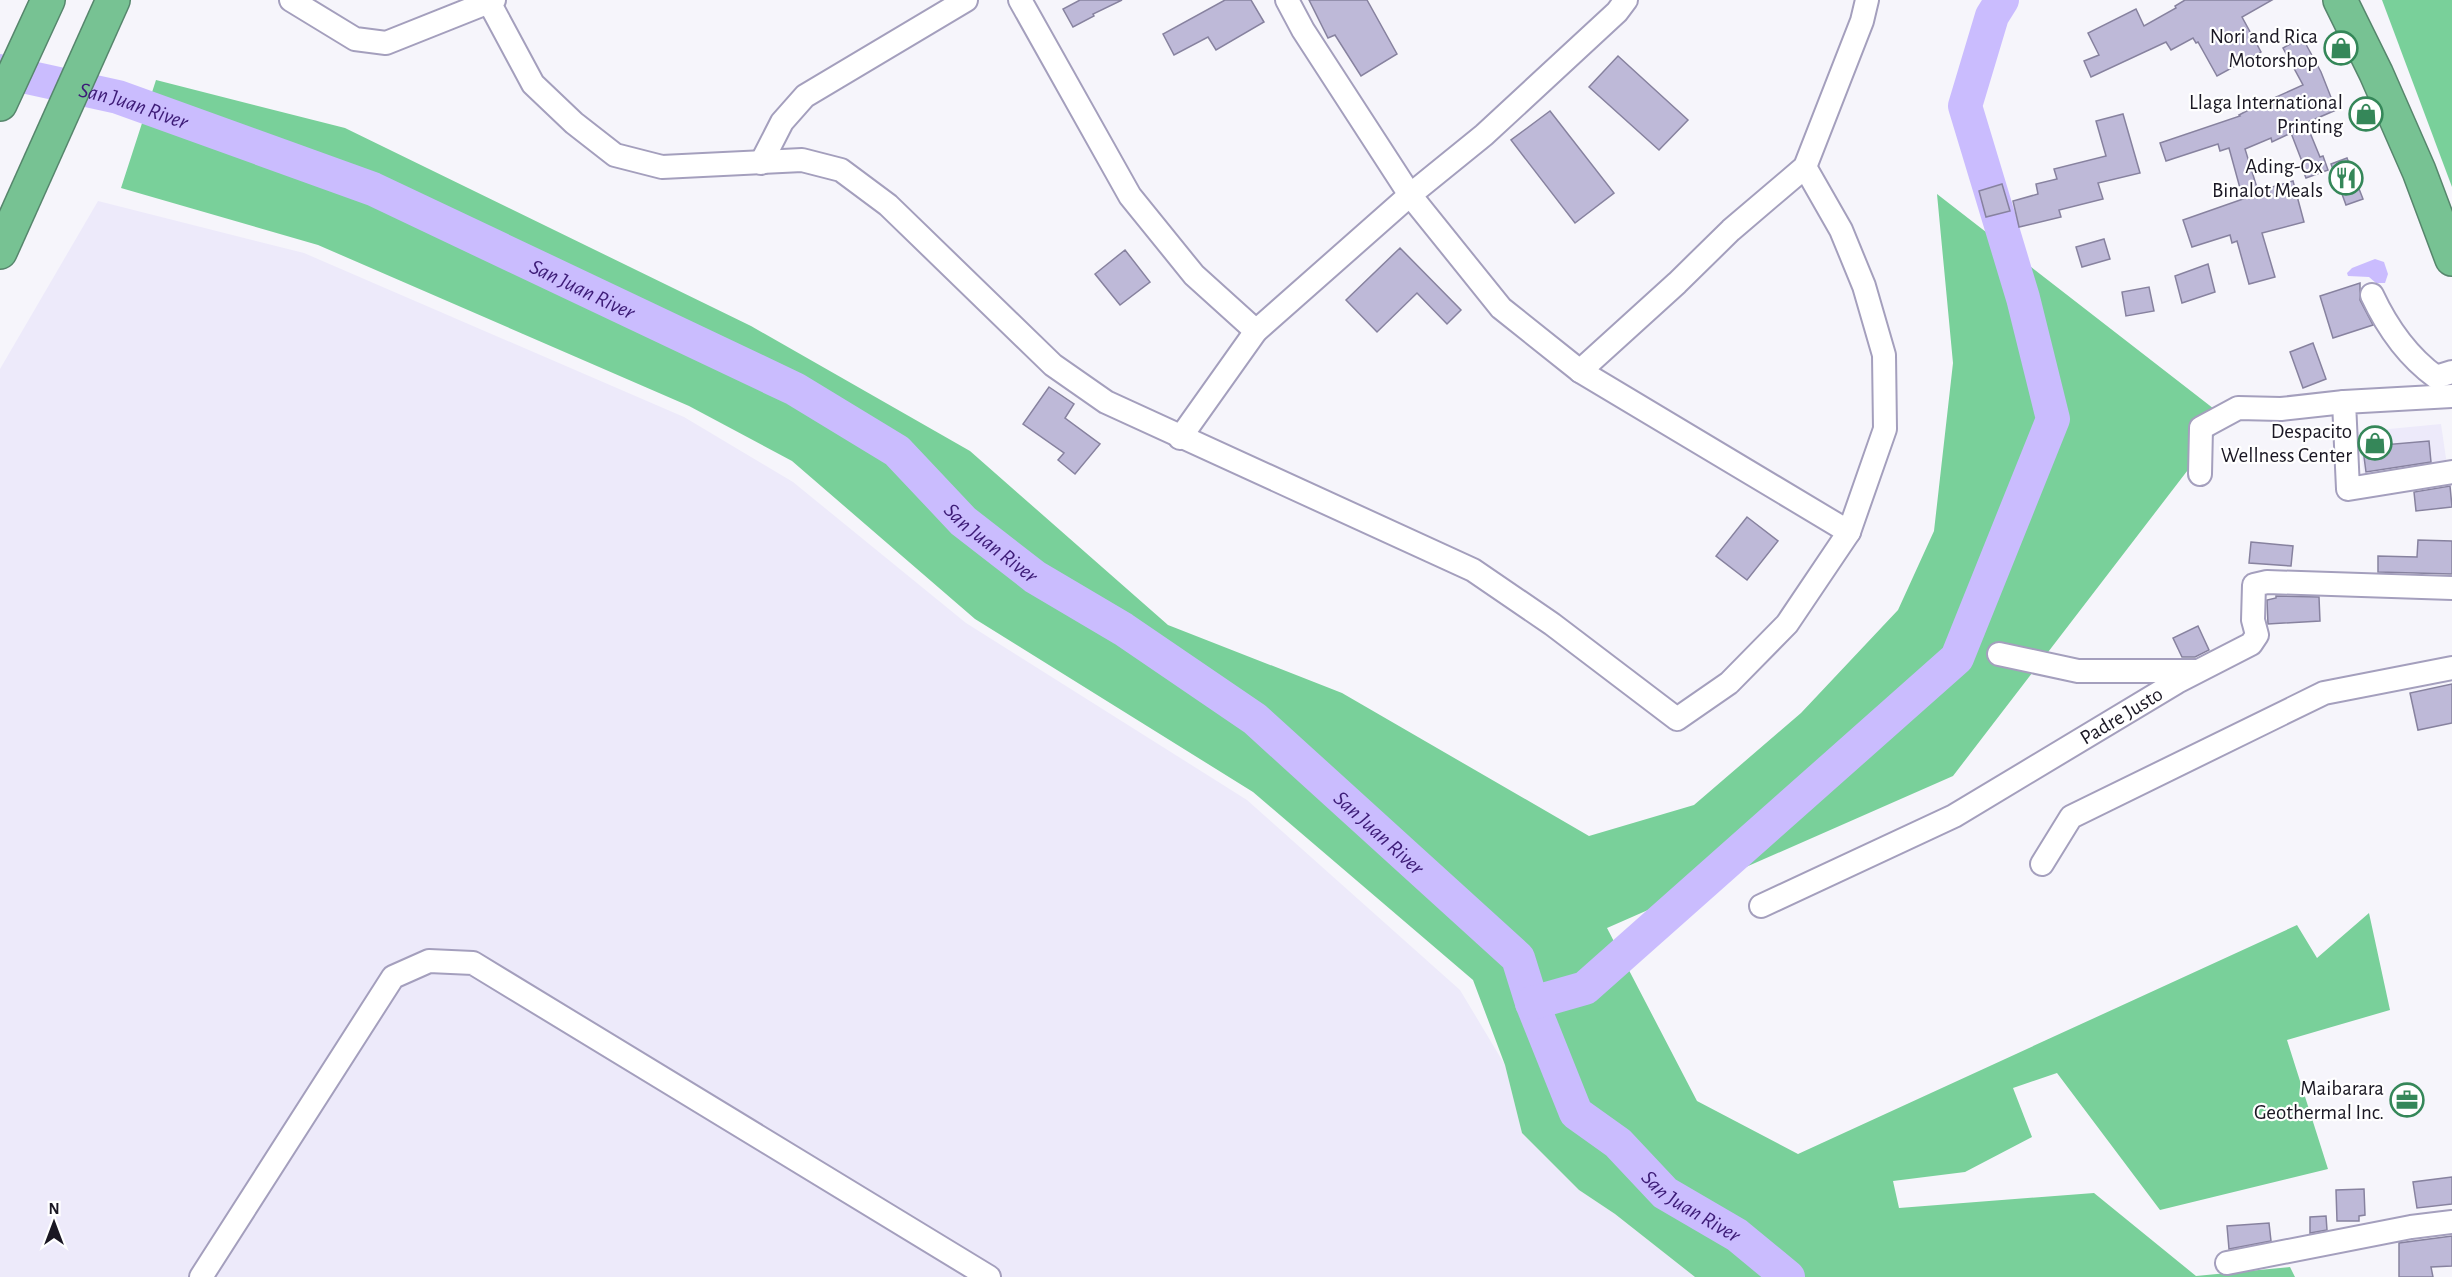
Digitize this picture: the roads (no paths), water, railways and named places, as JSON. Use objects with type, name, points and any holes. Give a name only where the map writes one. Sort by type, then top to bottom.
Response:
[{"type":"highway","points":[[0,104],[48,0]]},
{"type":"highway","points":[[0,252],[113,0]]},
{"type":"highway","points":[[2340,0],[2376,73],[2419,171],[2452,259]]},
{"type":"street","points":[[291,0],[355,39],[386,43],[491,1],[533,84],[574,123],[615,155],[662,167],[802,160],[841,170],[888,205],[1053,365],[1106,402],[1180,438],[1473,570],[1552,624],[1677,719],[1729,683],[1787,624],[1849,532],[1885,429],[1884,356],[1864,286],[1841,230],[1805,167]]},
{"type":"street","points":[[761,163],[782,122],[805,96],[966,0]]},
{"type":"street","points":[[1020,0],[1131,196],[1194,275],[1256,331]]},
{"type":"street","points":[[1287,0],[1303,30],[1410,195],[1501,308],[1580,371],[1849,532]]},
{"type":"street","points":[[1180,438],[1256,331],[1410,195],[1484,135],[1617,12],[1626,0]]},
{"type":"street","points":[[1580,371],[1677,283],[1731,230],[1805,167],[1862,21],[1867,0]]},
{"type":"street","points":[[2322,0],[2376,73]]},
{"type":"street","points":[[2372,295],[2383,319],[2422,367],[2436,377],[2452,372]]},
{"type":"street","points":[[2200,474],[2199,435],[2201,428],[2238,408],[2281,408],[2452,396]]},
{"type":"street","points":[[2344,402],[2348,489],[2452,472]]},
{"type":"street","name":"Padre Justo","points":[[1761,906],[1954,816],[2049,757],[2198,671],[2251,644],[2257,635],[2253,620],[2254,585],[2267,582],[2452,588]]},
{"type":"street","points":[[1999,654],[2078,671],[2198,671]]},
{"type":"street","points":[[2042,864],[2071,817],[2324,693],[2452,668]]},
{"type":"street","points":[[201,1277],[393,978],[429,961],[473,963],[988,1277]]},
{"type":"street","points":[[2227,1263],[2411,1227],[2452,1222]]},
{"type":"waterway","points":[[1532,1003],[1585,988],[1957,658],[2053,419],[2023,298],[1965,106],[1992,16],[2002,0]]},
{"type":"waterway","name":"San Juan River","points":[[0,71],[118,97],[373,189],[795,389],[897,451],[963,521],[1035,577],[1123,629],[1255,719],[1518,958],[1532,1003],[1576,1113],[1618,1143],[1665,1193],[1737,1235],[1788,1277]]},
{"type":"place","name":"Nori and Rica Motorshop","points":[[2341,48]]},
{"type":"place","name":"Llaga International Printing","points":[[2366,114]]},
{"type":"place","name":"Ading-Ox Binalot Meals","points":[[2346,178]]},
{"type":"place","name":"Despacito Wellness Center","points":[[2375,443]]},
{"type":"place","name":"Maibarara Geothermal Inc.","points":[[2407,1100]]}]
